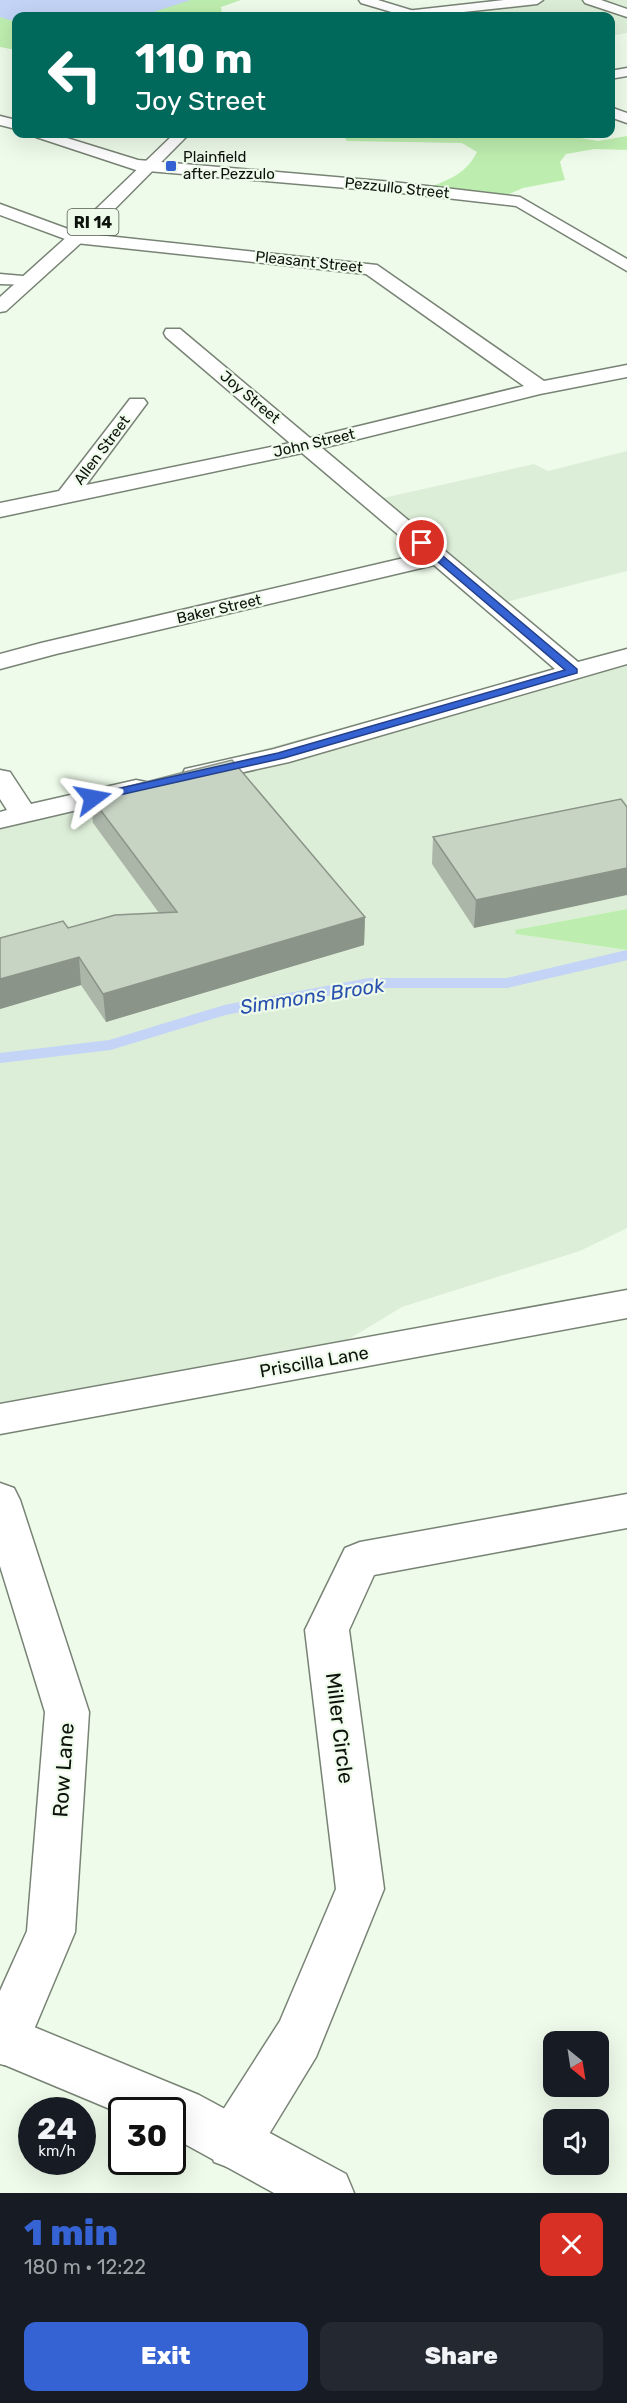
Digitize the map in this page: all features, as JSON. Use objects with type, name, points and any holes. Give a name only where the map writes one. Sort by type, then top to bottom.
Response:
[{"type":"street","points":[[365,0],[395,12]]},
{"type":"street","points":[[430,12],[537,0]]},
{"type":"street","points":[[589,0],[627,13]]},
{"type":"street","name":"Pezzullo Street","points":[[53,138],[136,165],[393,187],[520,202],[627,266]]},
{"type":"street","name":"RI 14","points":[[0,307],[76,238],[178,138]]},
{"type":"street","name":"Pleasant Street","points":[[0,209],[76,238],[371,268],[540,388]]},
{"type":"street","points":[[0,279],[28,282]]},
{"type":"street","name":"Joy Street","points":[[173,333],[573,671]]},
{"type":"street","name":"John Street","points":[[0,510],[308,445],[540,388],[627,371]]},
{"type":"street","name":"Allen Street","points":[[66,497],[137,403]]},
{"type":"street","name":"Baker Street","points":[[0,662],[50,648],[438,557]]},
{"type":"street","points":[[0,778],[11,816],[280,756],[627,656]]},
{"type":"street","name":"Priscilla Lane","points":[[0,1419],[627,1304]]},
{"type":"street","name":"Row Lane","points":[[0,1500],[67,1712],[51,1932],[2,2039]]},
{"type":"street","name":"Miller Circle","points":[[232,2143],[298,2039],[360,1889],[327,1630],[360,1560],[627,1511]]},
{"type":"street","points":[[2,2039],[181,2113],[232,2143],[327,2193]]},
{"type":"shaded area","points":[[541,0],[627,0],[627,33],[615,35],[615,12],[435,12]]},
{"type":"shaded area","points":[[627,451],[627,571],[494,605],[374,500],[534,464],[548,471]]},
{"type":"shaded area","points":[[627,650],[627,909],[516,930],[516,934],[627,950],[627,1228],[580,1251],[402,1307],[304,1366],[255,1387],[159,1403],[0,1422],[0,821]]},
{"type":"green space","points":[[0,0],[241,0],[221,7],[222,12],[12,12],[12,49],[0,47]]},
{"type":"green space","points":[[627,136],[627,150],[595,149],[566,154],[560,162],[565,180],[523,188],[498,199],[422,190],[454,177],[467,167],[477,152],[462,143],[347,141],[345,138],[580,138],[598,141]]},
{"type":"green space","points":[[627,909],[627,950],[516,934],[515,930]]},
{"type":"water","points":[[0,0],[191,0],[154,12],[12,12],[12,21],[0,17]]},
{"type":"building","points":[[232,760],[365,917],[103,994],[79,957],[0,979],[0,938],[63,921],[68,928],[115,915],[177,912],[90,796]]},
{"type":"building","points":[[621,799],[627,807],[627,868],[476,900],[433,837]]},
{"type":"waterway","name":"Simmons Brook","points":[[0,1058],[110,1045],[225,1010],[369,983],[507,983],[627,955]]},
{"type":"place","name":"Plainfield after Pezzulo","points":[[171,166]]},
{"type":"route","points":[[93,798],[280,756],[573,671],[422,543]]}]
